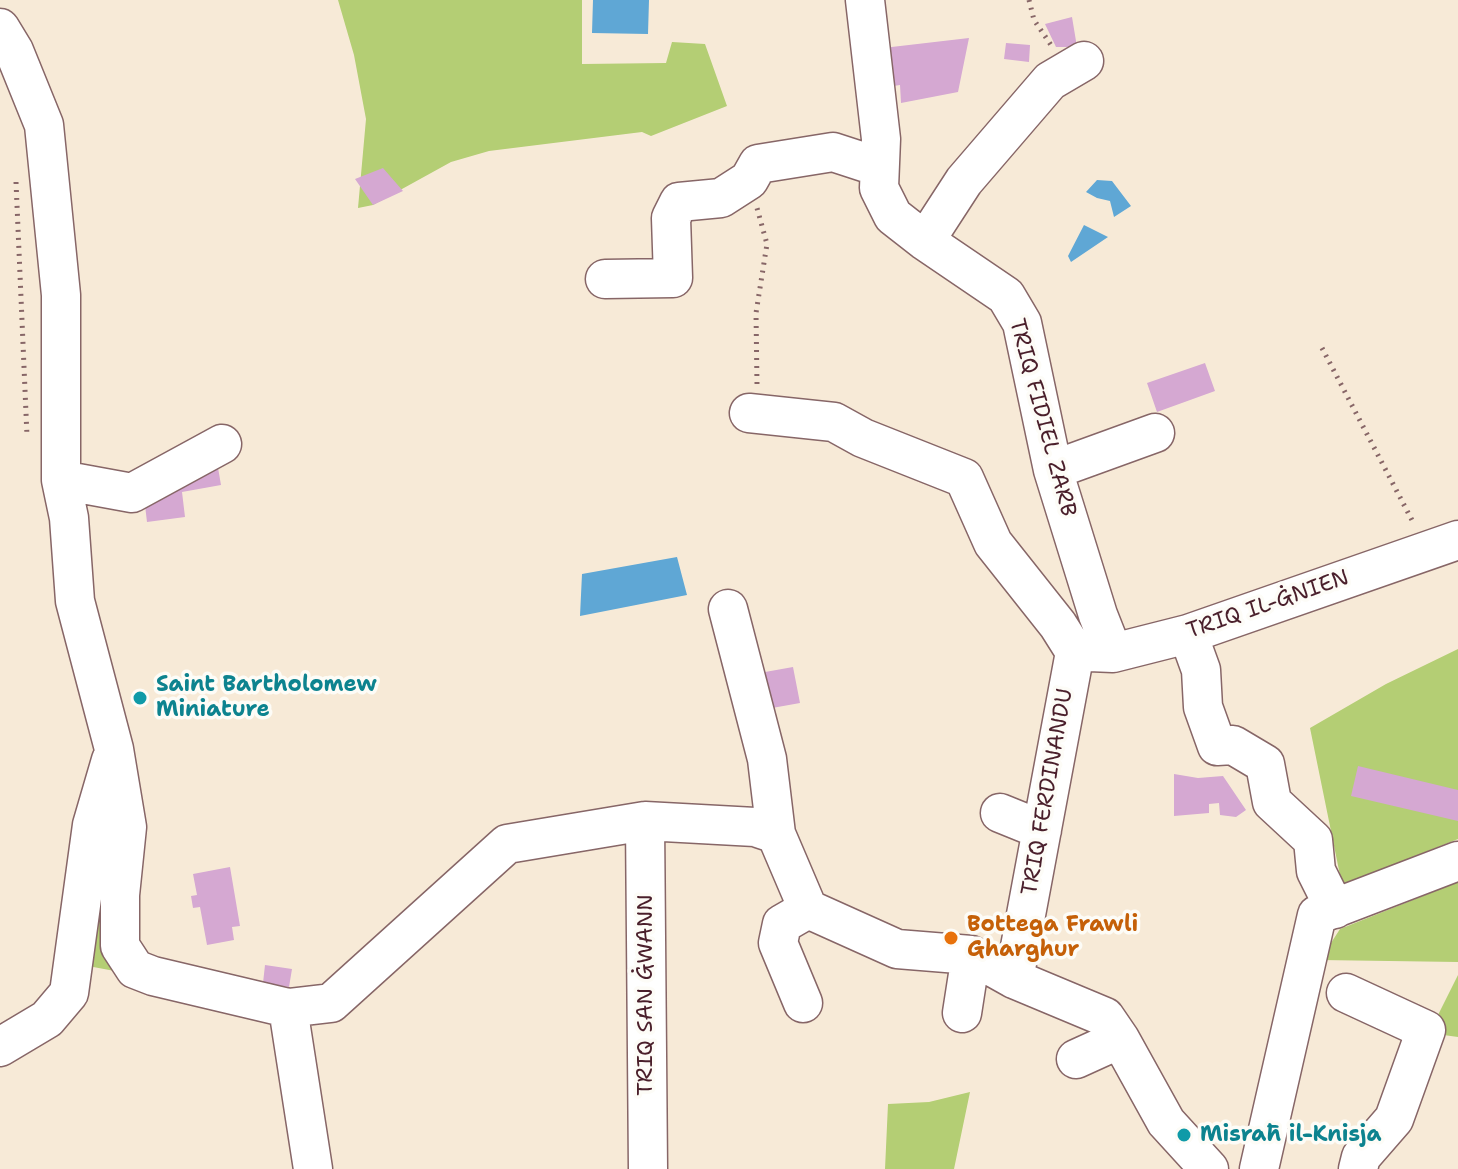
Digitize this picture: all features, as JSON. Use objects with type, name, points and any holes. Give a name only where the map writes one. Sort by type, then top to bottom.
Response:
[{"type":"street","name":"TRIQ FIDIEL ZARB","points":[[865,0],[881,139],[879,188],[893,216],[1006,296],[1022,323],[1053,470],[1098,615],[1113,653]]},
{"type":"street","points":[[0,28],[14,51],[44,125],[61,295],[61,480],[69,518],[75,601],[114,749],[127,827],[120,895],[120,946],[135,969],[288,1008],[331,1003],[507,844],[645,821],[755,827],[776,834]]},
{"type":"street","points":[[925,241],[964,181],[1050,81],[1076,66]]},
{"type":"street","points":[[605,279],[673,278],[671,218],[679,202],[721,198],[749,180],[758,164],[833,152],[879,167]]},
{"type":"street","points":[[753,401],[834,422],[863,438],[964,478],[993,543],[1058,625],[1075,652]]},
{"type":"street","points":[[1053,470],[1155,433]]},
{"type":"street","points":[[61,480],[132,493],[222,444]]},
{"type":"street","name":"TRIQ IL-ĠNIEN","points":[[1075,652],[1113,653],[1188,634],[1443,545]]},
{"type":"street","points":[[728,609],[767,759],[776,834],[808,909],[897,949],[971,955],[1014,979],[1105,1017],[1166,1122],[1209,1169]]},
{"type":"street","points":[[1188,634],[1201,670],[1203,707],[1217,746],[1233,745],[1265,764],[1272,802],[1313,840],[1316,871],[1335,909]]},
{"type":"street","name":"TRIQ FERDINANDU","points":[[1014,979],[1075,652]]},
{"type":"street","points":[[0,1047],[47,1019],[69,993],[92,825],[114,749]]},
{"type":"street","points":[[1000,813],[1042,830]]},
{"type":"street","name":"TRIQ SAN ĠWANN","points":[[645,821],[648,1169]]},
{"type":"street","points":[[1259,1169],[1317,915],[1458,861]]},
{"type":"street","points":[[803,1003],[778,943],[782,924],[808,909]]},
{"type":"street","points":[[962,1013],[971,955]]},
{"type":"street","points":[[1346,993],[1426,1030],[1394,1119],[1361,1157],[1358,1169]]},
{"type":"street","points":[[288,1008],[313,1169]]},
{"type":"street","points":[[1076,1059],[1120,1039]]},
{"type":"path","points":[[1029,0],[1034,20],[1076,66]]},
{"type":"path","points":[[15,178],[27,443]]},
{"type":"path","points":[[749,180],[767,244],[756,313],[753,401]]},
{"type":"path","points":[[1322,348],[1443,545]]},
{"type":"green space","points":[[338,0],[582,0],[582,64],[666,63],[672,42],[705,44],[727,106],[651,136],[642,132],[489,151],[451,162],[373,205],[358,208],[366,119],[354,55]]},
{"type":"green space","points":[[1458,649],[1458,839],[1342,885],[1310,728],[1386,684]]},
{"type":"green space","points":[[99,829],[120,972],[88,966]]},
{"type":"green space","points":[[1458,882],[1458,962],[1320,960],[1340,929]]},
{"type":"green space","points":[[1458,975],[1458,1037],[1429,1033]]},
{"type":"green space","points":[[970,1092],[954,1169],[885,1169],[888,1104],[929,1102]]},
{"type":"water","points":[[593,0],[649,0],[648,34],[592,33]]},
{"type":"water","points":[[1097,180],[1112,181],[1131,206],[1114,217],[1110,201],[1086,192]]},
{"type":"water","points":[[1084,225],[1108,237],[1071,262],[1068,256]]},
{"type":"water","points":[[677,557],[687,595],[580,616],[582,574]]},
{"type":"building","points":[[1072,17],[1077,47],[1056,47],[1045,24]]},
{"type":"building","points":[[969,38],[958,92],[901,103],[900,85],[887,87],[883,48]]},
{"type":"building","points":[[1006,43],[1030,45],[1029,62],[1004,59]]},
{"type":"building","points":[[383,168],[403,191],[373,205],[355,179]]},
{"type":"building","points":[[1205,363],[1215,391],[1157,412],[1147,383]]},
{"type":"building","points":[[217,462],[221,485],[182,492],[185,517],[147,522],[144,497]]},
{"type":"building","points":[[793,667],[800,703],[761,710],[754,674]]},
{"type":"building","points":[[1358,766],[1458,790],[1458,821],[1351,796]]},
{"type":"building","points":[[1174,774],[1198,778],[1223,776],[1246,810],[1236,817],[1220,815],[1219,803],[1209,804],[1209,813],[1174,816]]},
{"type":"building","points":[[230,867],[240,926],[232,927],[234,940],[207,945],[200,907],[193,908],[191,896],[197,895],[193,874]]},
{"type":"building","points":[[265,965],[292,969],[289,987],[263,983]]},
{"type":"place","name":"Saint Bartholomew Miniature","points":[[140,698]]},
{"type":"place","name":"Bottega Frawli Gharghur","points":[[951,938]]},
{"type":"place","name":"Misraħ il-Knisja","points":[[1184,1135]]}]
